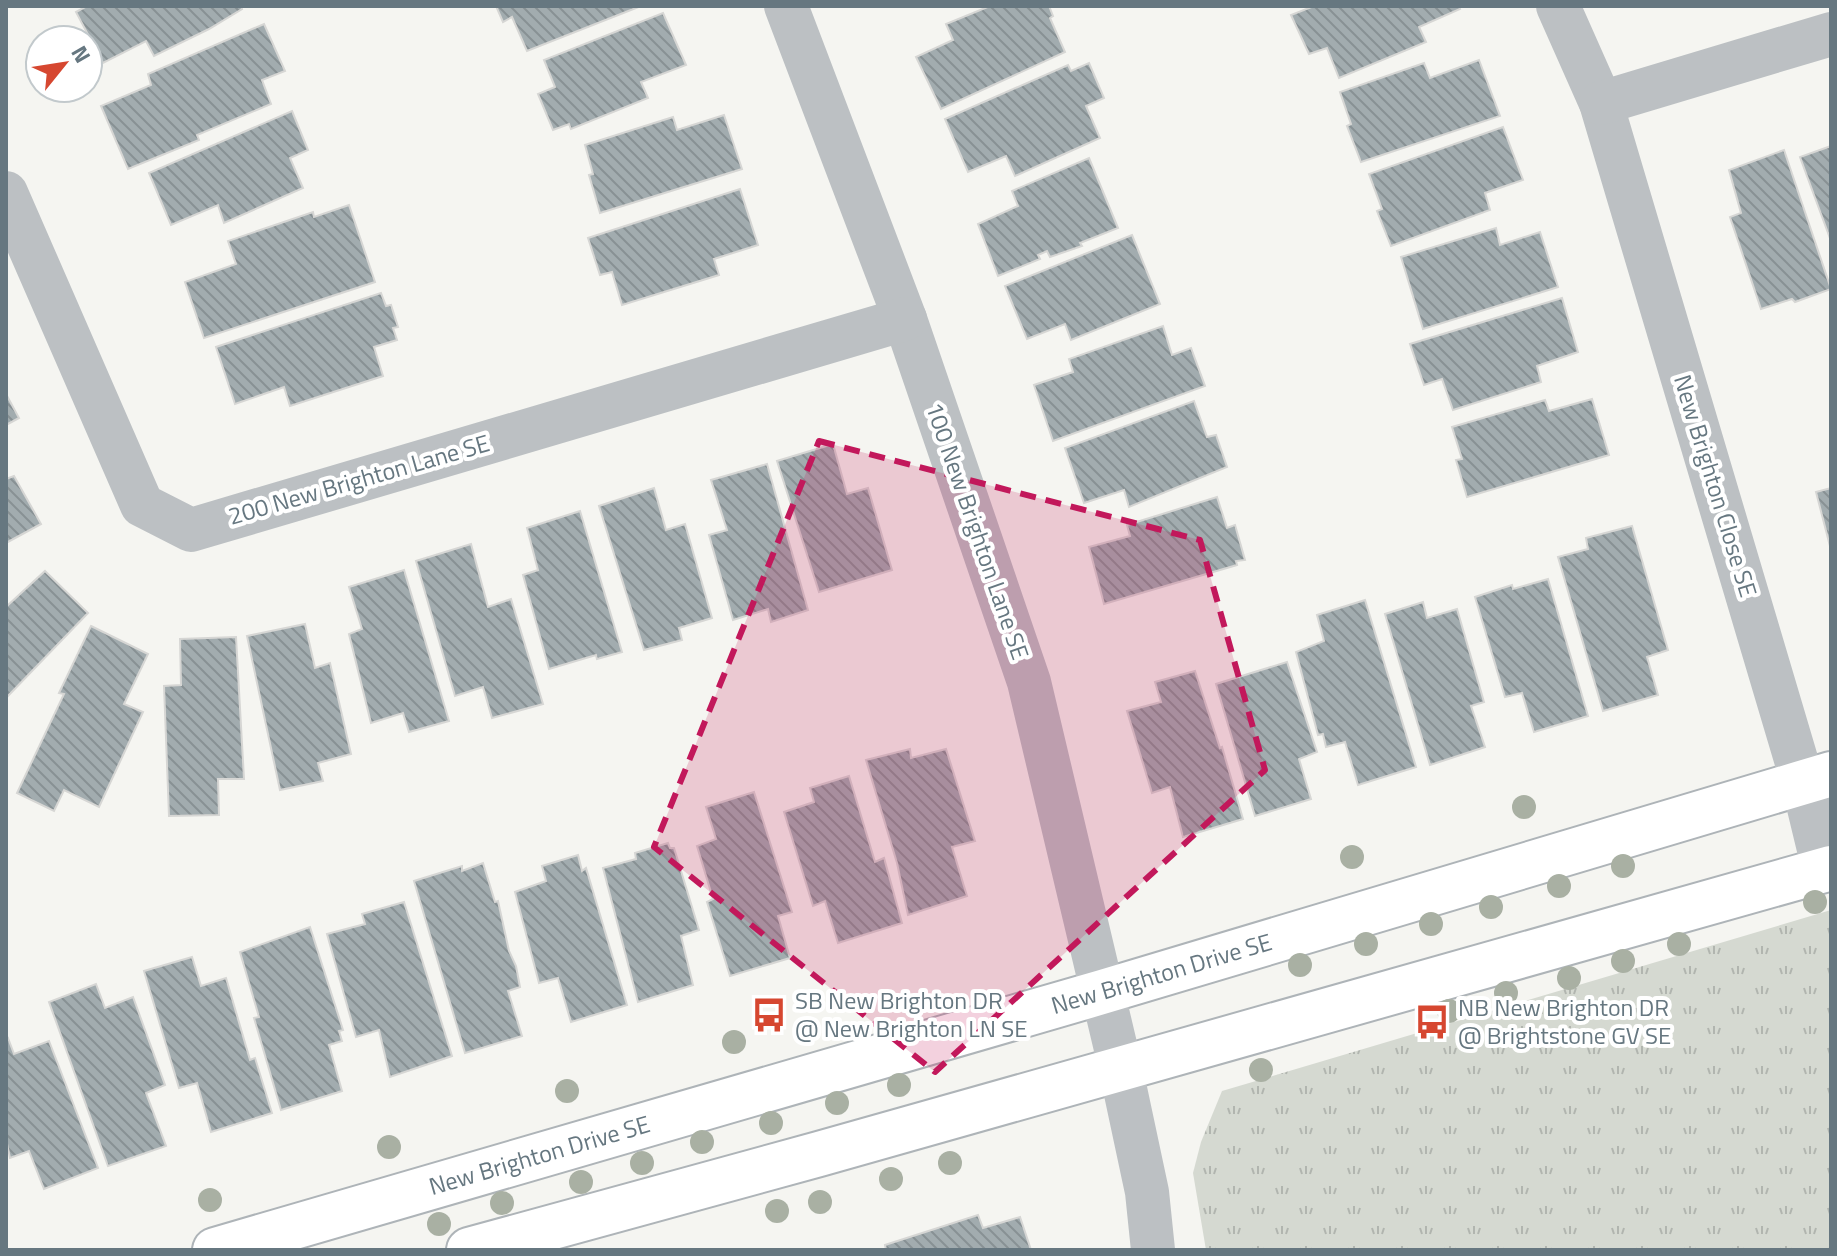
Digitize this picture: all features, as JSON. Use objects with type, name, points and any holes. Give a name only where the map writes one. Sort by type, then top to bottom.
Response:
[{"type":"street","name":"100 New Brighton Lane SE","points":[[786,6],[905,319],[1029,682],[1121,1070],[1147,1192],[1153,1250]]},
{"type":"street","name":"New Brighton Close SE","points":[[1558,6],[1601,103],[1817,779],[1828,869]]},
{"type":"street","points":[[1601,103],[1831,34]]},
{"type":"street","name":"200 New Brighton Lane SE","points":[[6,193],[142,505],[191,530],[905,319]]},
{"type":"street","name":"New Brighton Drive SE","points":[[215,1250],[1102,992],[1817,779]]},
{"type":"street","points":[[469,1250],[1121,1070],[1828,869]]},
{"type":"highlighted area","points":[[819,441],[1200,540],[1265,770],[935,1072],[654,847]]},
{"type":"green space","points":[[1831,910],[1831,1250],[1206,1250],[1193,1173],[1201,1142],[1222,1091]]},
{"type":"building","points":[[87,6],[241,6],[242,9],[154,56],[146,41],[104,62],[104,24],[82,24],[76,12]]},
{"type":"building","points":[[496,6],[641,6],[527,51],[512,17],[503,22]]},
{"type":"building","points":[[990,6],[1049,6],[1053,16],[1050,18],[1065,52],[941,109],[916,57],[953,40],[946,24]]},
{"type":"building","points":[[1314,6],[1459,6],[1460,9],[1419,27],[1426,42],[1339,78],[1327,48],[1309,54],[1291,15]]},
{"type":"building","points":[[663,13],[686,65],[641,82],[648,98],[571,129],[569,124],[553,130],[538,94],[555,87],[544,60]]},
{"type":"building","points":[[264,24],[285,71],[262,80],[271,104],[197,135],[199,140],[128,169],[101,106],[151,85],[148,74]]},
{"type":"building","points":[[1479,60],[1500,116],[1361,162],[1347,126],[1351,124],[1340,92],[1424,63],[1430,78]]},
{"type":"building","points":[[1089,63],[1104,98],[1086,106],[1100,138],[1015,176],[1006,156],[968,172],[945,119],[1068,65],[1071,71]]},
{"type":"building","points":[[292,111],[308,150],[290,158],[303,188],[224,223],[218,205],[171,225],[149,173]]},
{"type":"building","points":[[724,115],[742,169],[600,213],[589,175],[593,174],[585,145],[673,117],[677,130]]},
{"type":"building","points":[[1503,127],[1523,180],[1485,193],[1490,210],[1391,246],[1377,211],[1382,209],[1369,174]]},
{"type":"building","points":[[1831,146],[1831,241],[1800,157]]},
{"type":"building","points":[[1784,150],[1831,289],[1795,302],[1792,299],[1761,309],[1730,217],[1741,213],[1729,170]]},
{"type":"building","points":[[1089,158],[1118,228],[1080,243],[1082,246],[1050,257],[1047,251],[1038,255],[1040,259],[998,276],[978,224],[1018,206],[1012,191]]},
{"type":"building","points":[[740,189],[758,245],[714,259],[719,275],[622,305],[612,272],[600,275],[588,238]]},
{"type":"building","points":[[349,205],[375,282],[204,338],[185,282],[236,264],[228,241],[313,212],[314,217]]},
{"type":"building","points":[[1496,228],[1500,245],[1540,232],[1558,287],[1423,329],[1401,257]]},
{"type":"building","points":[[1132,235],[1160,304],[1071,340],[1065,324],[1027,339],[1005,286]]},
{"type":"building","points":[[381,293],[386,306],[391,305],[398,327],[393,328],[397,340],[374,347],[383,376],[290,406],[284,387],[235,404],[216,347]]},
{"type":"building","points":[[1562,298],[1578,352],[1537,366],[1541,382],[1453,410],[1442,379],[1424,385],[1410,344]]},
{"type":"building","points":[[1163,326],[1172,355],[1191,348],[1205,386],[1053,441],[1034,385],[1073,372],[1069,359]]},
{"type":"building","points":[[6,394],[19,418],[6,425]]},
{"type":"building","points":[[1592,399],[1609,455],[1467,497],[1456,460],[1462,459],[1452,427],[1545,400],[1549,411]]},
{"type":"building","points":[[1194,401],[1207,437],[1216,435],[1227,467],[1129,507],[1124,490],[1084,503],[1065,448]]},
{"type":"building","points":[[833,444],[847,494],[868,488],[892,570],[819,592],[777,461]]},
{"type":"building","points":[[767,464],[808,610],[771,622],[768,609],[733,620],[709,535],[727,530],[711,480]]},
{"type":"building","points":[[14,476],[41,524],[6,543],[6,479]]},
{"type":"building","points":[[654,488],[666,530],[685,524],[712,618],[679,628],[682,640],[644,650],[599,506]]},
{"type":"building","points":[[1831,488],[1831,550],[1816,492]]},
{"type":"building","points":[[1217,497],[1227,528],[1235,525],[1245,560],[1104,604],[1089,547],[1130,536],[1127,525]]},
{"type":"building","points":[[580,511],[622,652],[597,659],[596,655],[549,669],[523,575],[538,570],[527,528]]},
{"type":"building","points":[[1632,526],[1668,650],[1647,657],[1658,695],[1603,711],[1558,557],[1588,549],[1586,538]]},
{"type":"building","points":[[471,544],[488,607],[511,599],[543,704],[492,718],[483,687],[455,696],[416,561]]},
{"type":"building","points":[[404,570],[449,721],[409,732],[403,713],[371,723],[349,634],[362,629],[349,587]]},
{"type":"building","points":[[45,571],[88,613],[6,698],[6,607]]},
{"type":"building","points":[[1548,579],[1588,716],[1534,732],[1522,693],[1505,697],[1475,597],[1512,585],[1513,589]]},
{"type":"building","points":[[1365,600],[1416,767],[1358,785],[1345,742],[1326,747],[1323,734],[1318,735],[1296,652],[1324,641],[1317,615]]},
{"type":"building","points":[[1423,602],[1427,618],[1457,609],[1484,702],[1471,706],[1485,747],[1430,765],[1385,614]]},
{"type":"building","points":[[305,624],[315,668],[330,663],[351,754],[318,763],[323,781],[280,790],[247,636]]},
{"type":"building","points":[[91,626],[148,654],[124,704],[143,712],[99,807],[64,790],[54,811],[17,793],[64,694],[59,693]]},
{"type":"building","points":[[236,637],[244,779],[218,779],[219,815],[169,816],[164,686],[181,685],[180,639]]},
{"type":"building","points":[[1287,662],[1317,752],[1299,759],[1311,799],[1255,816],[1216,684]]},
{"type":"building","points":[[1195,671],[1243,819],[1183,837],[1170,787],[1152,793],[1127,711],[1161,702],[1155,682]]},
{"type":"building","points":[[910,749],[911,758],[946,749],[975,841],[952,847],[967,896],[908,915],[897,863],[866,760]]},
{"type":"building","points":[[849,776],[875,862],[884,858],[902,923],[838,943],[825,901],[813,906],[784,812],[814,802],[810,788]]},
{"type":"building","points":[[754,792],[792,912],[778,916],[790,958],[730,976],[707,902],[713,899],[697,846],[716,839],[706,807]]},
{"type":"building","points":[[668,843],[670,848],[674,848],[699,930],[681,936],[693,985],[638,1002],[603,868],[636,859],[635,853]]},
{"type":"building","points":[[578,855],[582,871],[586,868],[627,1005],[571,1022],[558,978],[539,983],[515,892],[546,881],[542,866]]},
{"type":"building","points":[[483,863],[495,902],[498,901],[509,951],[516,966],[520,987],[508,991],[522,1036],[465,1053],[414,881],[462,866],[462,871]]},
{"type":"building","points":[[404,902],[452,1056],[390,1077],[379,1030],[356,1037],[327,934],[365,924],[362,914]]},
{"type":"building","points":[[310,927],[343,1030],[339,1031],[342,1041],[329,1045],[342,1091],[281,1110],[254,1018],[259,1017],[240,952]]},
{"type":"building","points":[[192,957],[201,986],[226,978],[250,1060],[255,1058],[272,1113],[211,1132],[197,1083],[179,1088],[144,971]]},
{"type":"building","points":[[96,984],[105,1008],[133,997],[165,1085],[146,1093],[166,1146],[108,1166],[49,1002]]},
{"type":"building","points":[[8,1038],[14,1054],[49,1041],[98,1168],[44,1189],[29,1151],[10,1158],[6,1139]]},
{"type":"building","points":[[978,1215],[983,1228],[1020,1217],[1031,1250],[886,1250],[885,1245]]},
{"type":"place","name":"SB New Brighton DR @ New Brighton LN SE","points":[[769,1015]]},
{"type":"place","name":"NB New Brighton DR @ Brightstone GV SE","points":[[1432,1022]]}]
